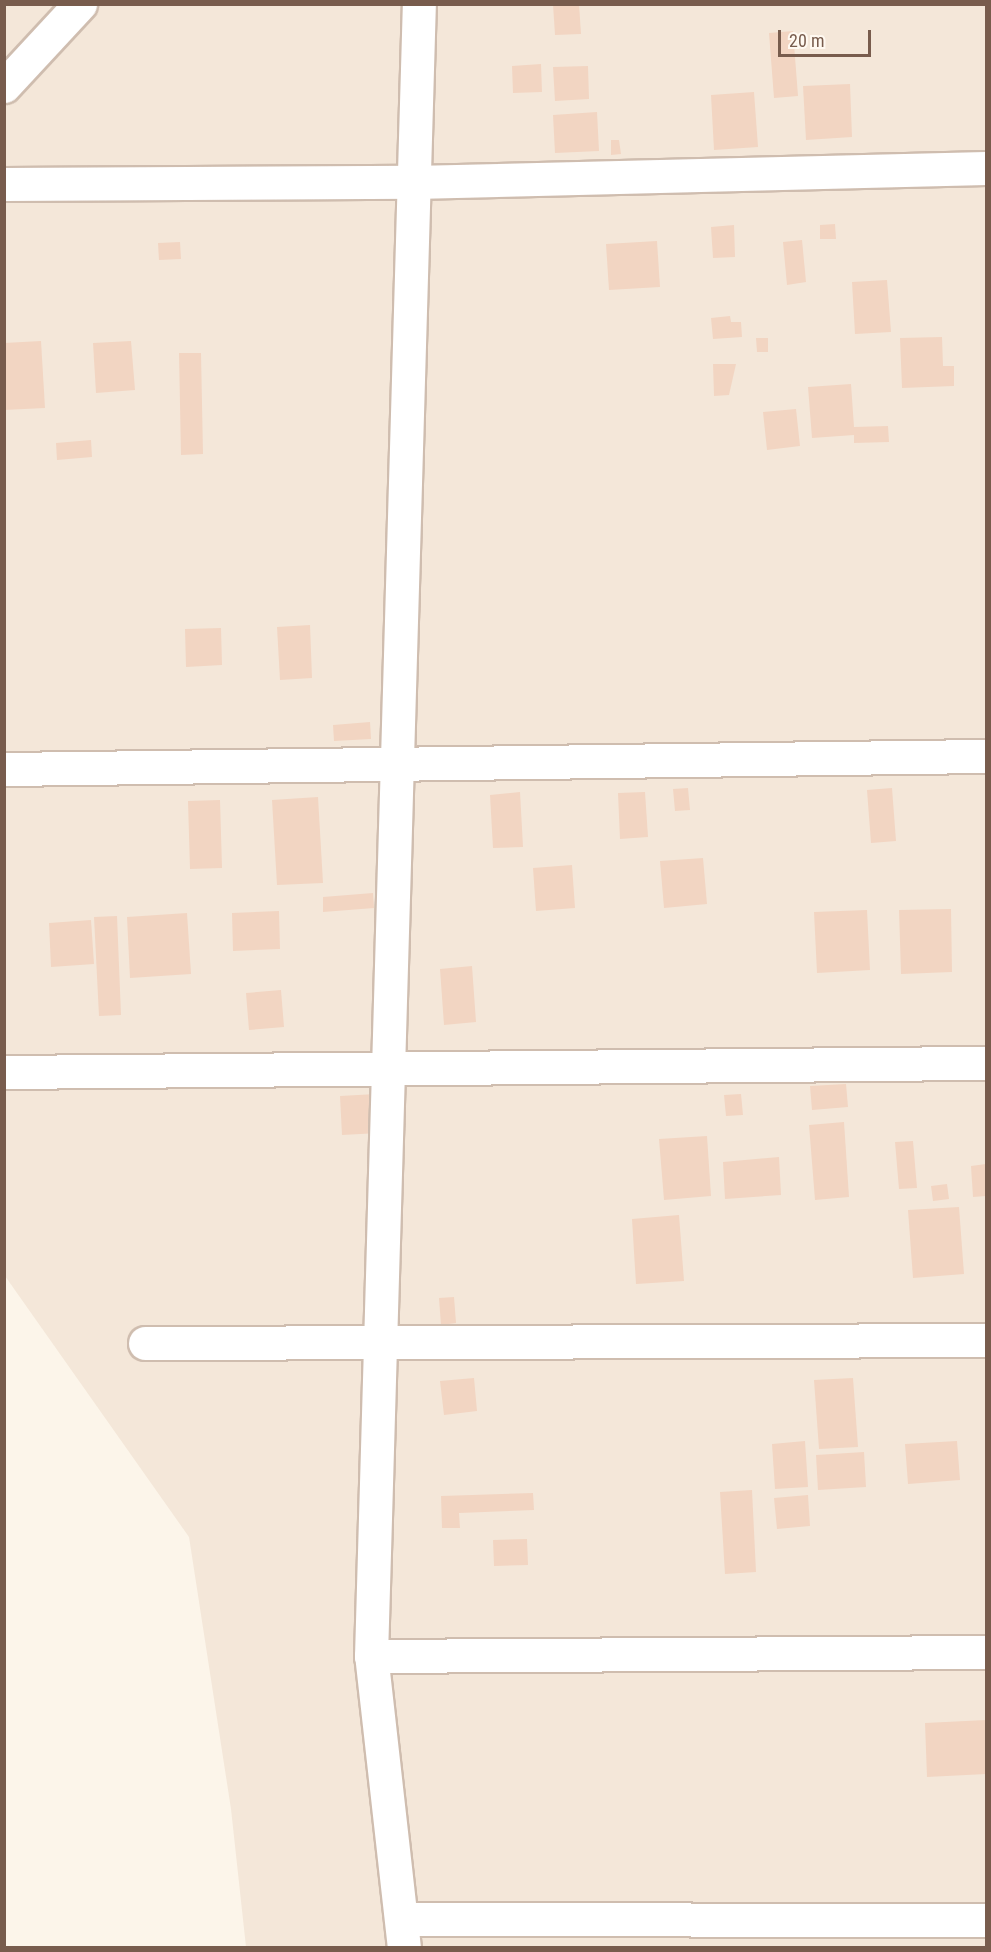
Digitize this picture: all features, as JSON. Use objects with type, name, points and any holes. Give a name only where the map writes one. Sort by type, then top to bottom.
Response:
[{"type":"street","points":[[4,86],[80,4]]},
{"type":"street","points":[[419,4],[371,1656],[403,1933],[987,1920]]},
{"type":"street","points":[[4,184],[414,182],[987,168]]},
{"type":"street","points":[[4,770],[987,756]]},
{"type":"street","points":[[4,1072],[987,1064]]},
{"type":"street","points":[[145,1343],[987,1340]]},
{"type":"street","points":[[371,1656],[987,1652]]},
{"type":"shaded area","points":[[4,5],[986,5],[986,1947],[246,1947],[231,1809],[189,1537],[5,1276]]},
{"type":"building","points":[[553,4],[579,4],[581,34],[555,35]]},
{"type":"building","points":[[793,31],[798,96],[774,98],[769,33]]},
{"type":"building","points":[[541,64],[542,92],[513,93],[512,66]]},
{"type":"building","points":[[588,66],[589,99],[555,101],[553,67]]},
{"type":"building","points":[[850,84],[852,137],[806,140],[803,86]]},
{"type":"building","points":[[754,92],[758,147],[714,150],[711,95]]},
{"type":"building","points":[[597,112],[599,151],[555,153],[553,115]]},
{"type":"building","points":[[611,140],[619,140],[621,154],[611,155]]},
{"type":"building","points":[[835,224],[836,239],[820,239],[820,225]]},
{"type":"building","points":[[734,225],[735,257],[713,258],[711,227]]},
{"type":"building","points":[[802,240],[806,282],[787,285],[783,242]]},
{"type":"building","points":[[657,241],[660,287],[609,290],[606,244]]},
{"type":"building","points":[[180,242],[181,259],[159,260],[158,243]]},
{"type":"building","points":[[887,280],[891,332],[855,334],[852,282]]},
{"type":"building","points":[[730,316],[731,322],[741,322],[742,337],[713,339],[711,318]]},
{"type":"building","points":[[942,337],[943,366],[954,366],[954,386],[902,388],[900,338]]},
{"type":"building","points":[[756,338],[768,338],[768,352],[757,352]]},
{"type":"building","points":[[41,341],[45,408],[4,410],[4,343]]},
{"type":"building","points":[[131,341],[135,390],[96,393],[93,343]]},
{"type":"building","points":[[179,353],[201,353],[203,454],[181,455]]},
{"type":"building","points":[[713,364],[736,364],[729,395],[714,396]]},
{"type":"building","points":[[851,384],[854,427],[888,426],[889,442],[854,443],[854,435],[812,438],[808,387]]},
{"type":"building","points":[[796,409],[800,446],[767,450],[763,412]]},
{"type":"building","points":[[91,440],[92,457],[57,460],[56,443]]},
{"type":"building","points":[[310,625],[312,678],[280,680],[277,627]]},
{"type":"building","points":[[221,628],[222,665],[186,667],[185,629]]},
{"type":"building","points":[[370,722],[371,739],[334,741],[333,725]]},
{"type":"building","points":[[688,788],[690,810],[675,811],[673,789]]},
{"type":"building","points":[[892,788],[896,841],[871,843],[867,790]]},
{"type":"building","points":[[520,792],[523,847],[493,848],[490,795]]},
{"type":"building","points":[[645,792],[648,837],[620,839],[618,793]]},
{"type":"building","points":[[318,797],[323,883],[277,885],[272,800]]},
{"type":"building","points":[[220,800],[222,868],[190,869],[188,801]]},
{"type":"building","points":[[703,858],[707,904],[664,908],[660,861]]},
{"type":"building","points":[[572,865],[575,908],[536,911],[533,868]]},
{"type":"building","points":[[373,893],[374,908],[323,912],[323,897]]},
{"type":"building","points":[[951,909],[952,972],[901,974],[899,910]]},
{"type":"building","points":[[867,910],[870,970],[817,973],[814,912]]},
{"type":"building","points":[[279,911],[280,949],[233,951],[232,913]]},
{"type":"building","points":[[187,913],[191,974],[130,978],[127,917]]},
{"type":"building","points":[[117,916],[121,1015],[99,1016],[94,917]]},
{"type":"building","points":[[91,920],[94,964],[51,967],[49,923]]},
{"type":"building","points":[[472,966],[476,1022],[444,1025],[440,969]]},
{"type":"building","points":[[281,990],[284,1027],[249,1030],[246,993]]},
{"type":"building","points":[[846,1084],[848,1107],[812,1110],[810,1086]]},
{"type":"building","points":[[376,1094],[379,1133],[342,1135],[340,1096]]},
{"type":"building","points":[[741,1094],[743,1115],[726,1116],[724,1095]]},
{"type":"building","points":[[844,1122],[849,1197],[815,1200],[809,1125]]},
{"type":"building","points":[[707,1136],[711,1196],[664,1200],[659,1139]]},
{"type":"building","points":[[913,1141],[917,1188],[899,1189],[895,1142]]},
{"type":"building","points":[[779,1157],[781,1195],[725,1199],[723,1162]]},
{"type":"building","points":[[986,1164],[986,1196],[973,1197],[971,1166]]},
{"type":"building","points":[[947,1184],[949,1199],[933,1201],[931,1186]]},
{"type":"building","points":[[959,1207],[964,1274],[913,1278],[908,1210]]},
{"type":"building","points":[[679,1215],[684,1281],[636,1284],[632,1219]]},
{"type":"building","points":[[454,1297],[456,1323],[441,1325],[439,1298]]},
{"type":"building","points":[[474,1378],[477,1411],[444,1415],[440,1381]]},
{"type":"building","points":[[853,1378],[858,1447],[819,1449],[814,1380]]},
{"type":"building","points":[[805,1441],[808,1487],[775,1489],[772,1444]]},
{"type":"building","points":[[957,1441],[960,1480],[908,1484],[905,1444]]},
{"type":"building","points":[[864,1452],[866,1487],[818,1490],[816,1455]]},
{"type":"building","points":[[752,1490],[756,1572],[725,1574],[720,1492]]},
{"type":"building","points":[[533,1493],[534,1510],[459,1513],[460,1528],[442,1528],[441,1496]]},
{"type":"building","points":[[808,1495],[810,1526],[777,1529],[774,1498]]},
{"type":"building","points":[[527,1539],[528,1565],[494,1566],[493,1540]]},
{"type":"building","points":[[986,1720],[986,1774],[927,1777],[925,1723]]}]
